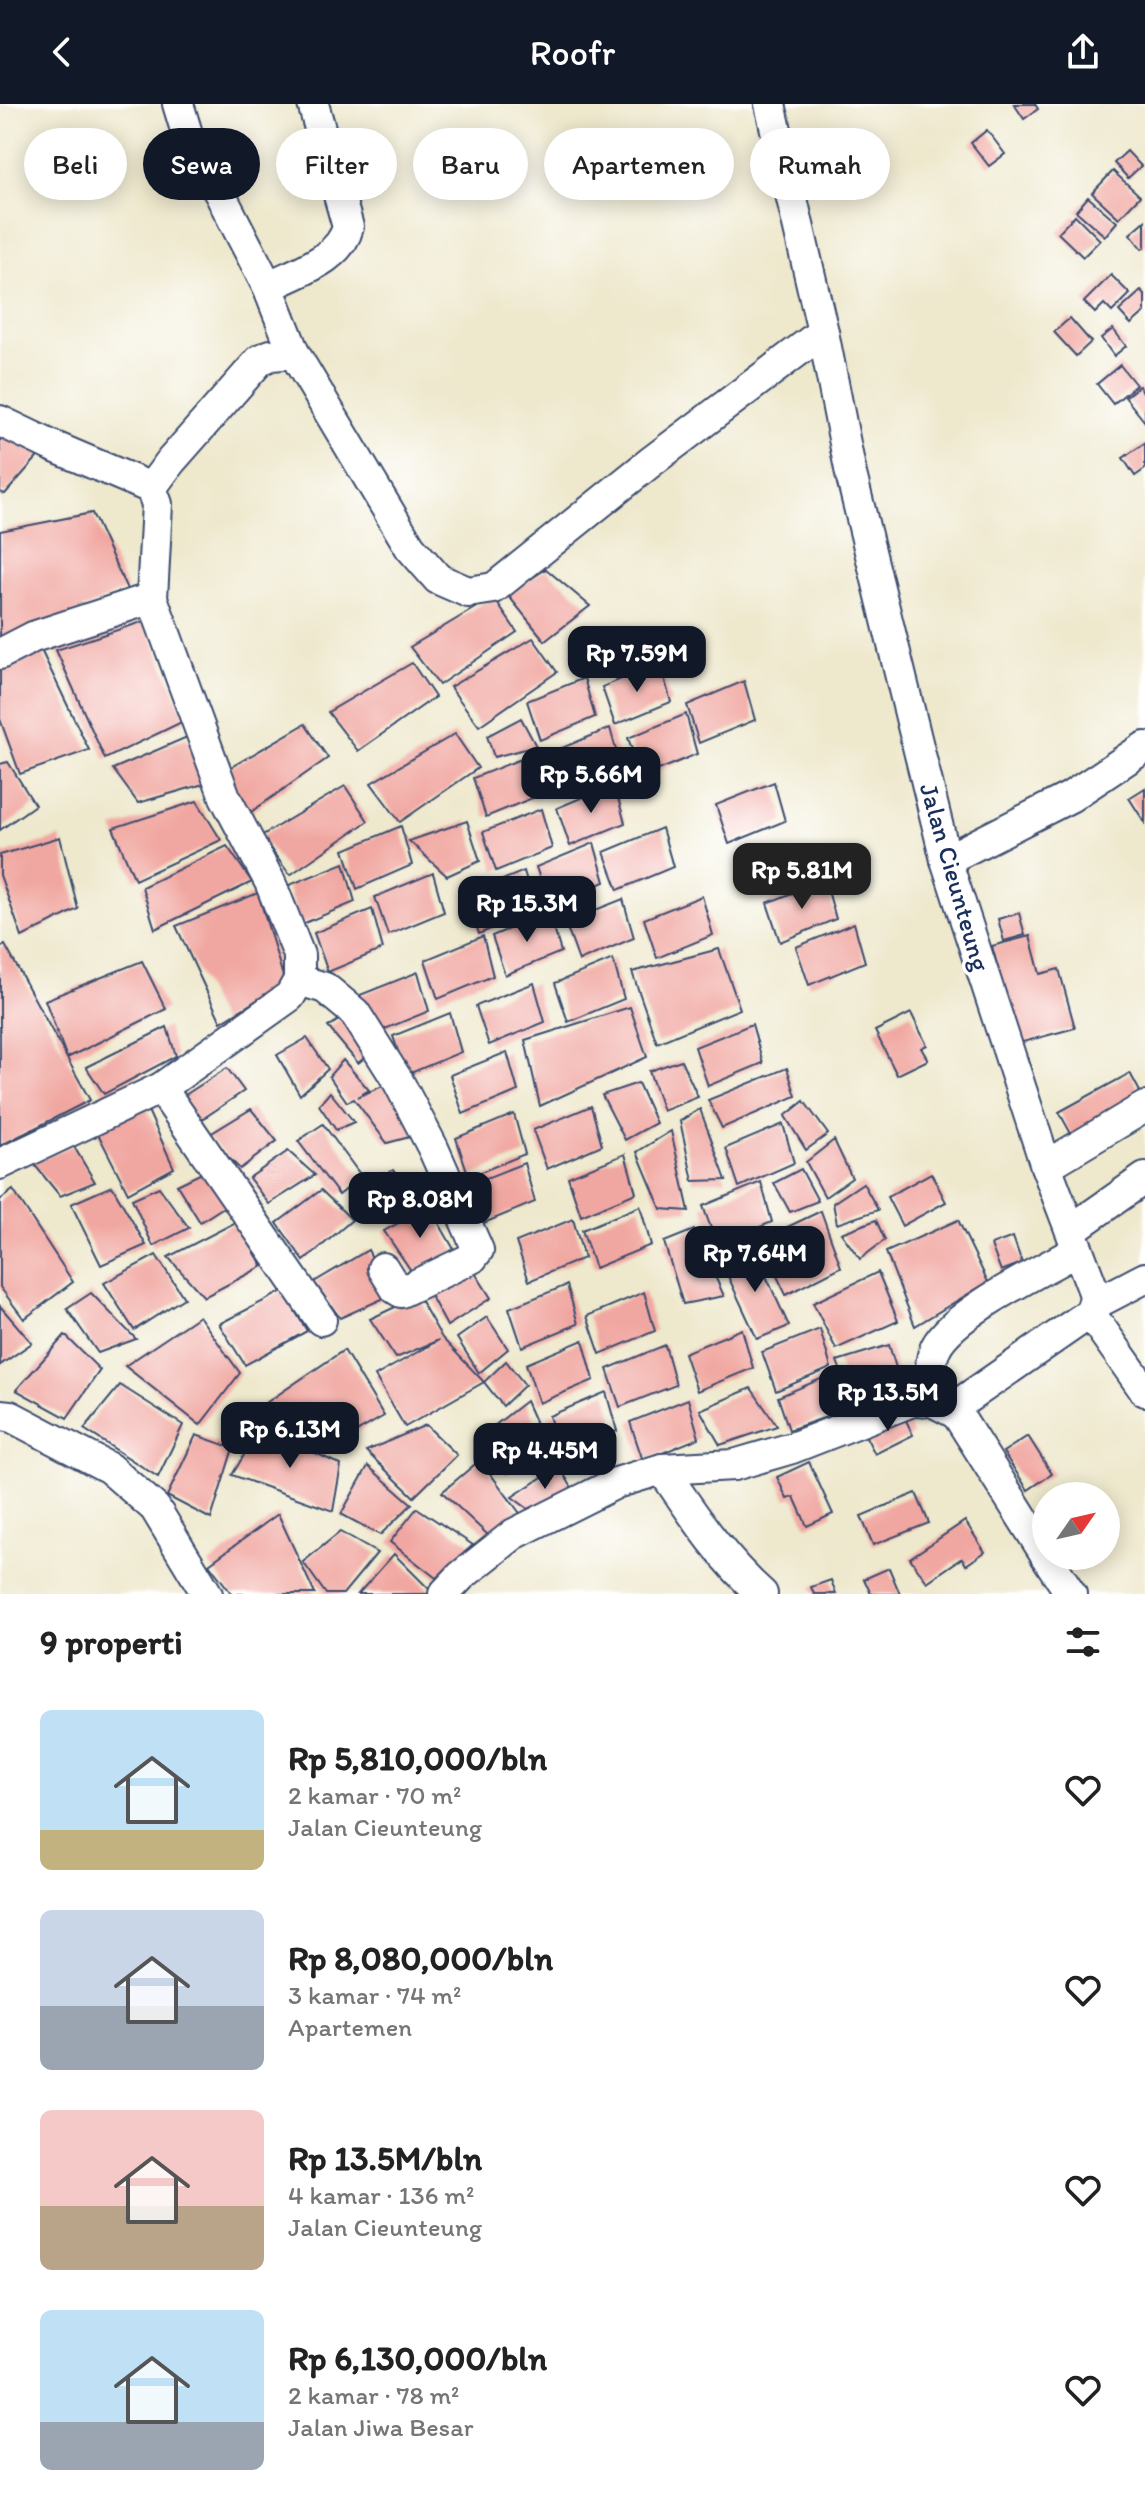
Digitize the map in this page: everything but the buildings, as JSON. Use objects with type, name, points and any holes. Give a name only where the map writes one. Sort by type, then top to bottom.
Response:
[{"type":"street","points":[[178,104],[192,150],[219,192],[268,287],[294,353],[410,547],[438,579],[468,592],[494,588],[652,461],[823,332]]},
{"type":"street","points":[[268,287],[335,252],[345,239],[348,227],[313,104]]},
{"type":"street","name":"Jalan Cieunteung","points":[[770,104],[823,332],[851,474],[946,860],[1046,1166],[1094,1292],[1092,1309]]},
{"type":"street","points":[[151,488],[260,360],[271,355],[294,353]]},
{"type":"street","points":[[0,421],[151,488],[157,504],[152,598],[225,797],[270,882],[299,955],[299,980],[290,996],[161,1088],[0,1164]]},
{"type":"street","points":[[0,654],[33,637],[152,598]]},
{"type":"street","points":[[946,860],[1070,797],[1145,747]]},
{"type":"street","points":[[299,980],[325,988],[355,1013],[398,1081],[433,1148],[478,1250],[472,1258],[401,1292],[383,1268]]},
{"type":"street","points":[[161,1088],[321,1320]]},
{"type":"street","points":[[1046,1166],[1145,1107]]},
{"type":"street","points":[[1032,1536],[944,1408],[930,1368],[936,1347],[949,1331],[1074,1240],[1145,1178]]},
{"type":"street","points":[[444,1594],[461,1576],[514,1534],[616,1483],[662,1469],[734,1465],[836,1432],[915,1400],[944,1408],[963,1401],[1092,1309],[1145,1278]]},
{"type":"street","points":[[1092,1309],[1145,1391]]},
{"type":"street","points":[[0,1415],[10,1416],[54,1438],[109,1468],[121,1478],[155,1508],[207,1594]]},
{"type":"street","points":[[662,1469],[702,1526],[748,1582],[762,1594]]},
{"type":"street","points":[[1055,1570],[1071,1594]]}]
